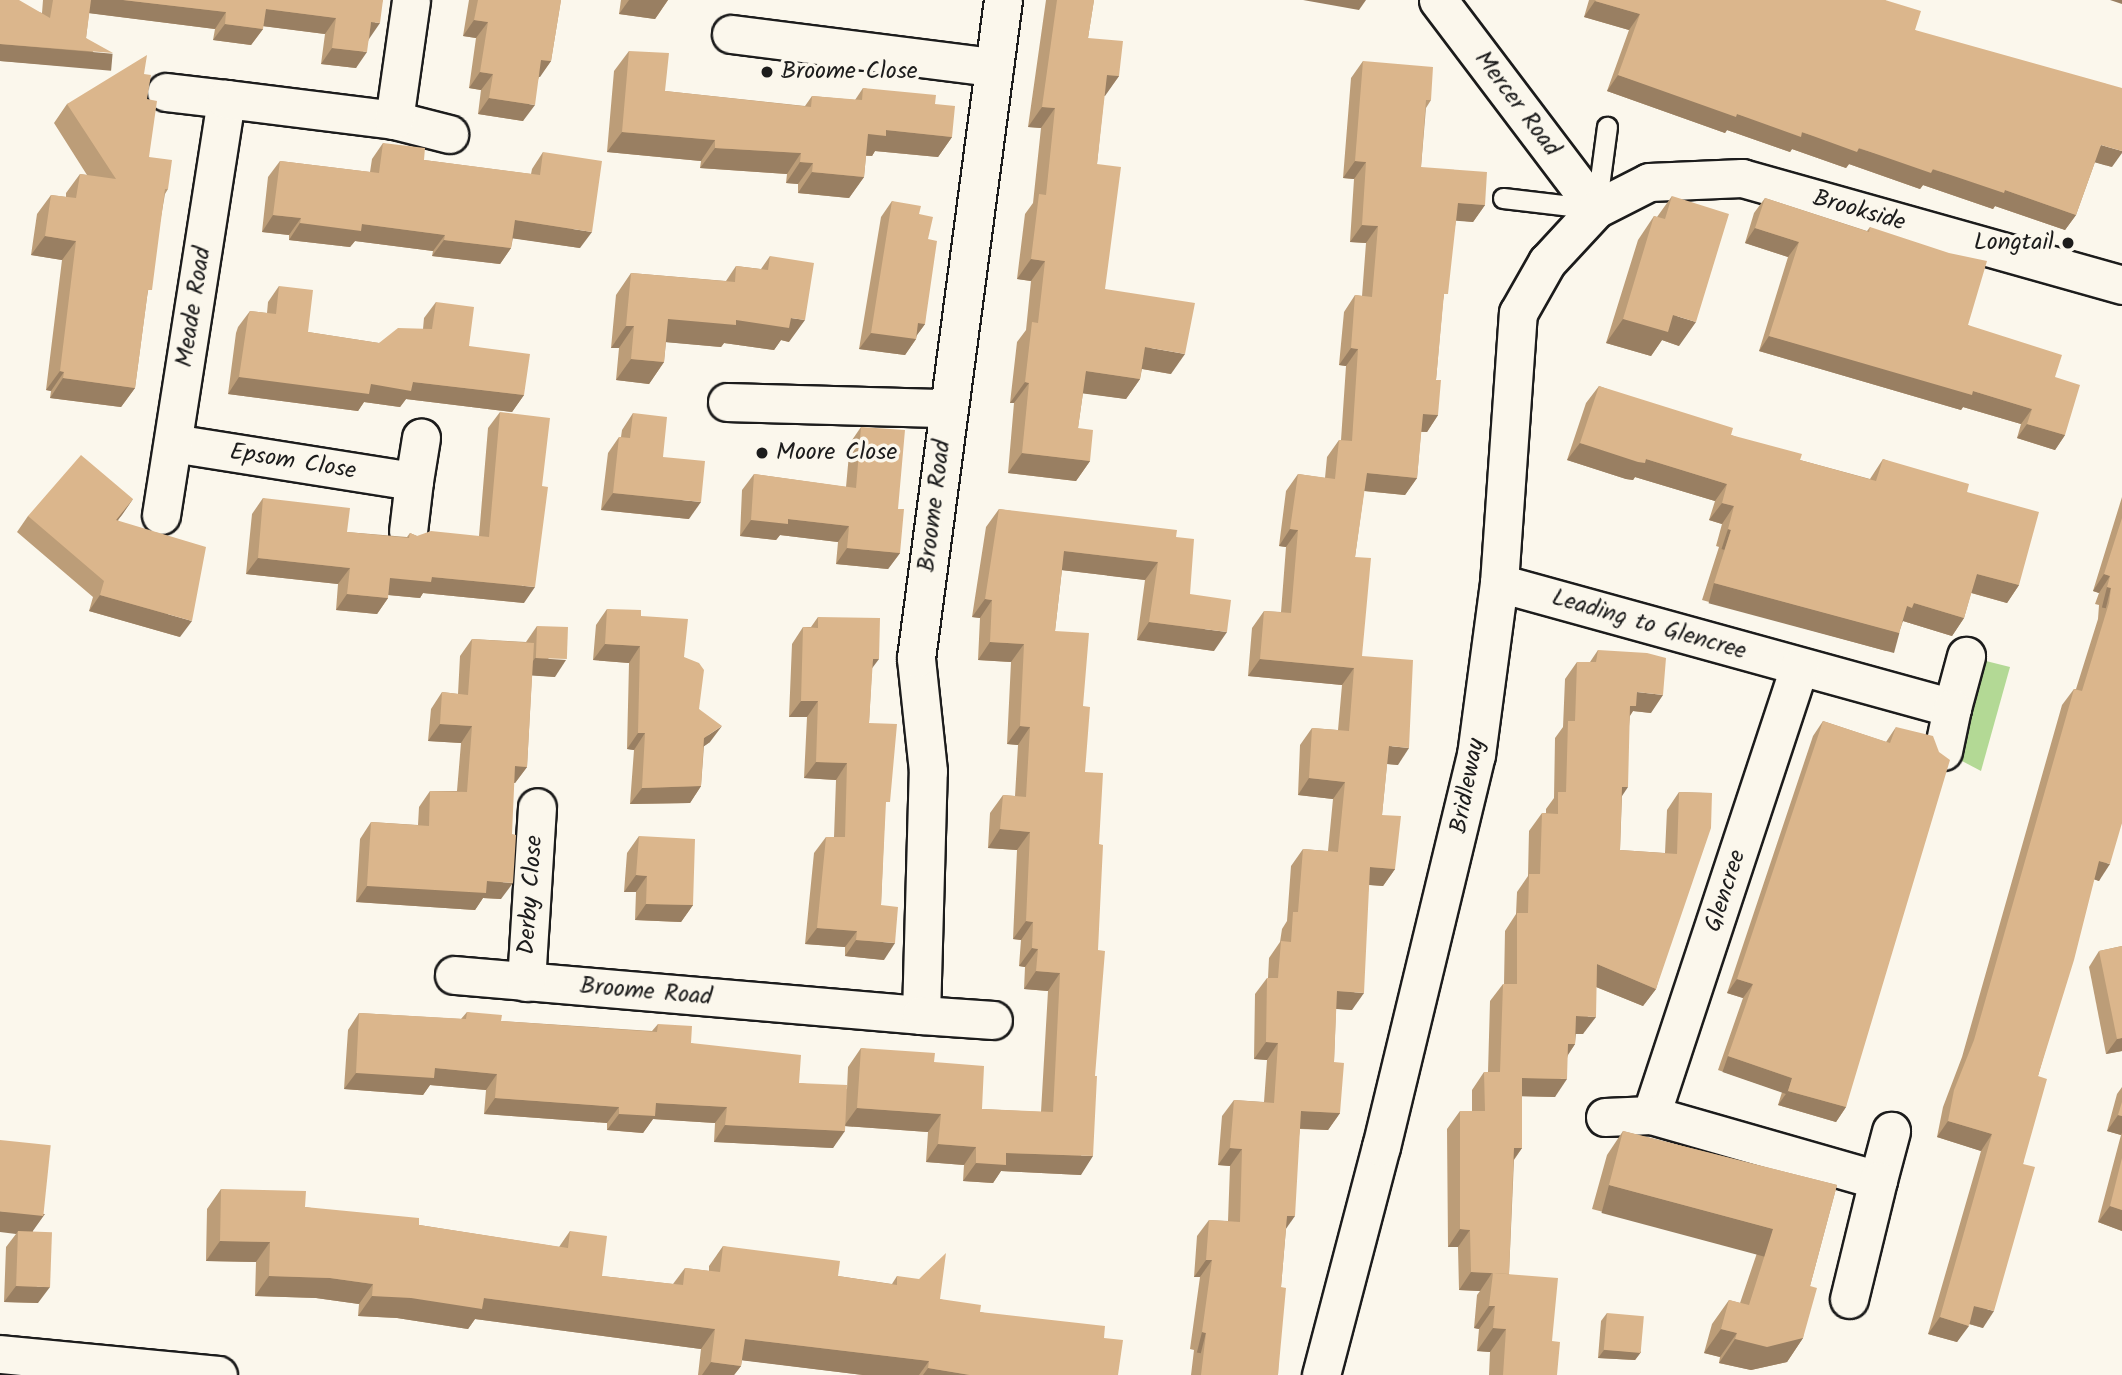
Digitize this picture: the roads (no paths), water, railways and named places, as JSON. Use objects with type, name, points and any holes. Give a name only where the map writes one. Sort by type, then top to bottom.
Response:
[{"type":"street","points":[[394,120],[411,0]]},
{"type":"street","name":"Broome Road","points":[[921,1015],[928,771],[916,658],[1003,0]]},
{"type":"street","name":"Mercer Road","points":[[1437,0],[1596,209]]},
{"type":"street","points":[[731,34],[993,67]]},
{"type":"street","points":[[166,92],[394,120],[449,134]]},
{"type":"street","name":"Meade Road","points":[[161,515],[226,99]]},
{"type":"street","name":"Brookside","points":[[1596,209],[1649,182],[1742,178],[2122,285]]},
{"type":"street","name":"Bridleway","points":[[1321,1375],[1457,842],[1476,755],[1499,583],[1518,313],[1547,262],[1596,209]]},
{"type":"street","points":[[727,402],[947,408]]},
{"type":"street","points":[[408,531],[421,438]]},
{"type":"street","name":"Epsom Close","points":[[173,443],[414,481]]},
{"type":"street","name":"Leading to Glencree","points":[[1499,583],[1952,708]]},
{"type":"street","points":[[1943,751],[1966,656]]},
{"type":"street","name":"Glencree","points":[[1651,1115],[1800,667]]},
{"type":"street","name":"Derby Close","points":[[526,982],[537,807]]},
{"type":"street","name":"Broome Road","points":[[454,975],[993,1020]]},
{"type":"street","points":[[1605,1116],[1651,1115],[1878,1180]]},
{"type":"street","points":[[1849,1299],[1891,1132]]},
{"type":"street","points":[[0,1354],[218,1375]]},
{"type":"lane","points":[[1503,198],[1596,209],[1607,127]]},
{"type":"place","name":"Broome Close","points":[[767,72]]},
{"type":"place","name":"Longtail","points":[[2068,243]]},
{"type":"place","name":"Moore Close","points":[[762,453]]}]
